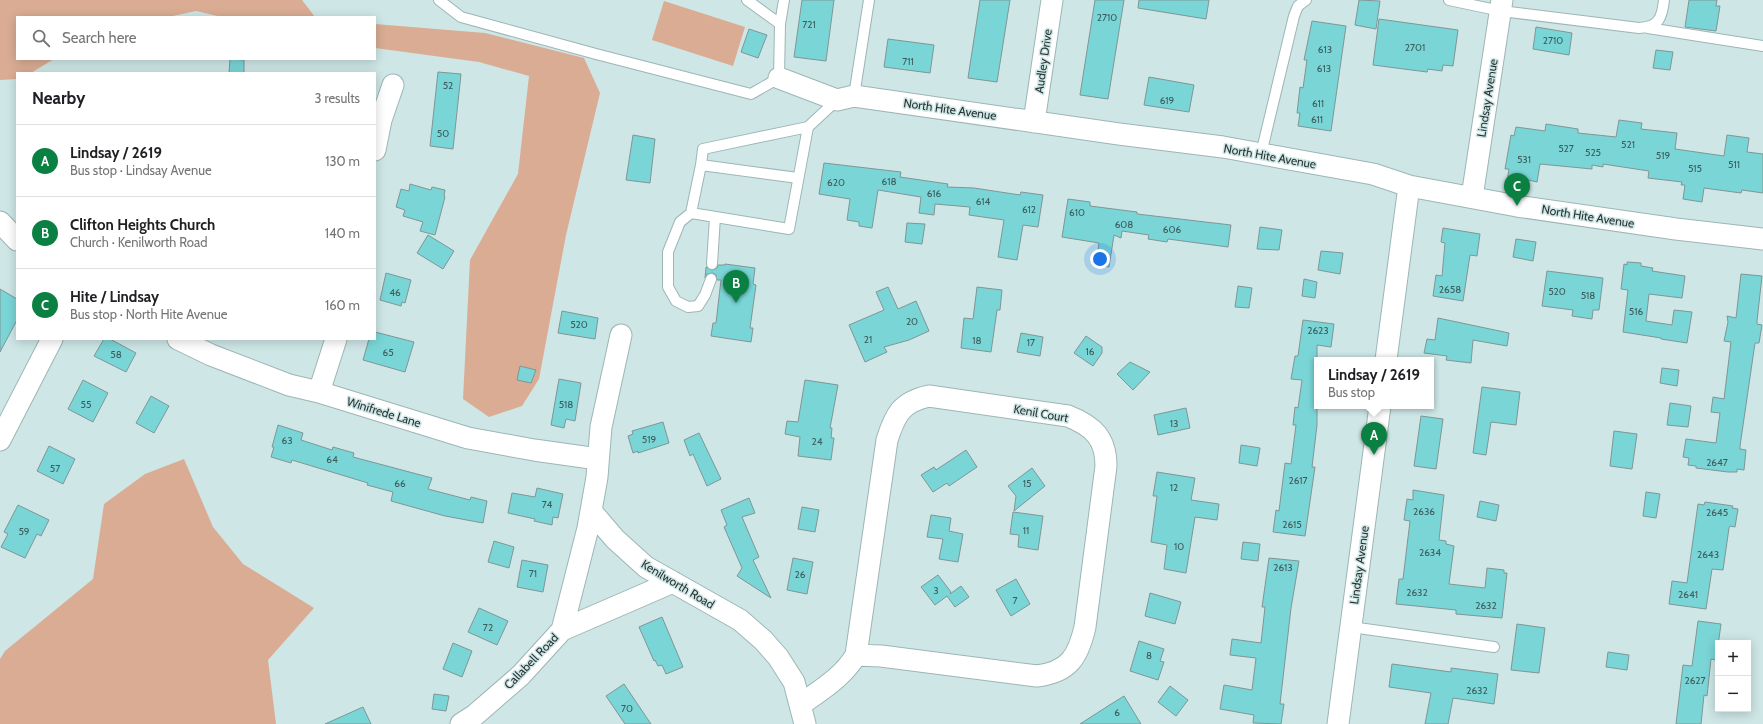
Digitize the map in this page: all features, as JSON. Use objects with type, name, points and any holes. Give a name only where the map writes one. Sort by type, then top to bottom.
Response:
[{"type":"street","name":"Audley Drive","points":[[1034,122],[1052,0]]},
{"type":"street","name":"Lindsay Avenue","points":[[1472,196],[1502,6]]},
{"type":"street","name":"North Hite Avenue","points":[[779,78],[845,98],[1223,147],[1373,174],[1410,186],[1472,196],[1517,206],[1668,228],[1763,239]]},
{"type":"street","points":[[376,145],[381,120],[393,85]]},
{"type":"street","points":[[1386,357],[1410,186]]},
{"type":"street","points":[[0,222],[16,239]]},
{"type":"street","points":[[591,511],[601,427],[621,335]]},
{"type":"street","points":[[0,440],[51,340]]},
{"type":"street","name":"Winifrede Lane","points":[[180,340],[212,355],[289,385],[319,392],[468,438],[534,450],[598,459]]},
{"type":"street","points":[[319,392],[336,340]]},
{"type":"street","name":"Kenil Court","points":[[802,715],[849,666],[856,655],[887,440],[893,420],[908,404],[918,398],[929,396],[1068,416],[1082,421],[1098,435],[1106,458],[1106,466],[1085,627],[1081,645],[1069,664],[1048,675],[1037,676],[881,656],[856,655]]},
{"type":"street","name":"Lindsay Avenue","points":[[1338,724],[1380,409]]},
{"type":"street","name":"Kenilworth Road","points":[[591,511],[615,539],[646,567],[740,620],[763,640],[778,657],[794,682],[802,715]]},
{"type":"street","name":"Callabell Road","points":[[461,724],[475,715],[520,675],[562,630],[582,556],[591,511]]},
{"type":"street","points":[[562,630],[673,582]]},
{"type":"lane","points":[[439,0],[461,17],[751,94],[779,78],[780,24],[784,0]]},
{"type":"lane","points":[[747,0],[780,24]]},
{"type":"lane","points":[[711,279],[706,295],[698,306],[688,307],[676,301],[668,287],[668,252],[680,222],[691,213],[703,149],[808,127],[845,98],[869,0]]},
{"type":"lane","points":[[1261,154],[1294,16],[1298,6],[1306,0]]},
{"type":"lane","points":[[1449,0],[1502,6],[1763,46]]},
{"type":"lane","points":[[1648,28],[1655,24],[1662,16],[1664,0]]},
{"type":"lane","points":[[691,213],[789,229],[808,127]]},
{"type":"lane","points":[[701,165],[798,178]]},
{"type":"lane","points":[[712,264],[715,217]]},
{"type":"lane","points":[[1351,628],[1494,647]]},
{"type":"shaded area","points":[[0,0],[302,0],[314,16],[218,16],[196,11],[173,16],[16,16],[16,60],[52,60],[33,72],[16,72],[16,79],[0,80]]},
{"type":"shaded area","points":[[664,1],[745,27],[733,66],[652,40]]},
{"type":"shaded area","points":[[376,24],[485,33],[584,58],[600,93],[566,235],[539,379],[522,406],[489,417],[463,399],[470,260],[518,174],[529,76],[479,62],[376,48]]},
{"type":"shaded area","points":[[184,459],[213,527],[243,564],[314,608],[268,660],[276,724],[0,724],[0,659],[5,651],[93,579],[104,504],[145,474]]},
{"type":"building","points":[[802,0],[834,0],[826,61],[794,57]]},
{"type":"building","points":[[980,0],[1010,0],[997,82],[968,78]]},
{"type":"building","points":[[1095,0],[1124,0],[1108,99],[1080,95]]},
{"type":"building","points":[[1139,0],[1209,0],[1206,19],[1138,8]]},
{"type":"building","points":[[1359,0],[1380,1],[1376,29],[1355,25]]},
{"type":"building","points":[[1689,0],[1717,0],[1716,6],[1720,6],[1716,31],[1685,27]]},
{"type":"building","points":[[1379,19],[1458,30],[1453,66],[1443,65],[1442,71],[1428,69],[1427,72],[1373,65]]},
{"type":"building","points":[[1312,21],[1346,26],[1331,131],[1298,126],[1300,113],[1297,113],[1300,87],[1303,88],[1307,60],[1304,60]]},
{"type":"building","points":[[1536,27],[1572,33],[1569,55],[1533,49]]},
{"type":"building","points":[[749,29],[767,35],[758,58],[741,52]]},
{"type":"building","points":[[888,39],[934,45],[930,73],[884,67]]},
{"type":"building","points":[[1656,50],[1673,52],[1670,70],[1653,68]]},
{"type":"building","points":[[230,60],[244,60],[244,72],[229,72]]},
{"type":"building","points":[[438,72],[461,74],[453,149],[430,146]]},
{"type":"building","points":[[1149,77],[1194,85],[1189,112],[1144,105]]},
{"type":"building","points":[[1619,120],[1642,123],[1641,129],[1677,133],[1675,149],[1724,156],[1727,135],[1749,138],[1747,152],[1763,154],[1763,193],[1742,190],[1741,193],[1704,188],[1702,202],[1683,199],[1685,185],[1681,185],[1682,182],[1648,178],[1649,171],[1603,164],[1603,167],[1592,165],[1592,169],[1540,164],[1537,182],[1528,180],[1527,185],[1507,182],[1509,169],[1505,169],[1511,135],[1514,136],[1516,127],[1545,131],[1546,124],[1578,129],[1578,133],[1616,137]]},
{"type":"building","points":[[633,135],[655,139],[650,183],[626,180]]},
{"type":"building","points":[[824,163],[901,172],[900,177],[948,184],[947,187],[974,188],[1020,195],[1021,192],[1043,195],[1038,227],[1023,225],[1017,260],[998,257],[1004,220],[969,215],[970,207],[935,204],[934,215],[919,213],[921,197],[878,190],[872,228],[859,226],[859,222],[847,220],[850,199],[819,194]]},
{"type":"building","points":[[410,184],[431,190],[432,187],[445,190],[445,197],[435,235],[420,231],[423,222],[403,216],[405,210],[396,207],[401,189],[409,191]]},
{"type":"building","points":[[1068,199],[1090,202],[1090,206],[1137,212],[1137,214],[1231,225],[1228,247],[1168,239],[1167,242],[1148,239],[1149,235],[1122,231],[1121,238],[1114,235],[1109,267],[1096,265],[1099,243],[1062,237]]},
{"type":"building","points":[[907,223],[925,224],[922,244],[905,242]]},
{"type":"building","points":[[1260,227],[1282,230],[1279,250],[1257,249]]},
{"type":"building","points":[[1443,228],[1480,234],[1477,256],[1470,255],[1463,301],[1433,296],[1436,275],[1442,276],[1445,243],[1441,242]]},
{"type":"building","points":[[428,235],[454,251],[443,269],[417,253]]},
{"type":"building","points":[[1516,239],[1536,242],[1533,261],[1513,257]]},
{"type":"building","points":[[1321,251],[1343,253],[1340,274],[1318,270]]},
{"type":"building","points":[[1627,262],[1641,263],[1641,266],[1653,268],[1652,271],[1685,276],[1682,298],[1649,294],[1646,321],[1672,325],[1674,310],[1692,312],[1687,343],[1623,332],[1628,290],[1621,289],[1624,264],[1627,265]]},
{"type":"building","points":[[725,264],[755,268],[753,284],[756,285],[750,328],[753,328],[751,342],[711,336],[713,323],[716,323],[721,280],[717,280],[716,275],[713,273],[707,274],[705,278],[706,267],[712,270],[717,268],[718,265]]},
{"type":"building","points":[[1547,271],[1603,278],[1599,310],[1593,310],[1592,319],[1572,316],[1573,310],[1542,306]]},
{"type":"building","points":[[386,273],[411,280],[405,303],[402,302],[401,306],[380,300]]},
{"type":"building","points":[[1741,274],[1762,276],[1757,324],[1762,325],[1759,343],[1755,343],[1740,446],[1740,449],[1746,450],[1744,470],[1737,469],[1737,472],[1728,472],[1696,468],[1696,466],[1688,465],[1689,458],[1683,457],[1686,439],[1716,443],[1720,413],[1711,412],[1713,397],[1724,399],[1731,342],[1724,341],[1728,322],[1727,316],[1736,318]]},
{"type":"building","points":[[1304,279],[1317,282],[1315,298],[1302,296]]},
{"type":"building","points":[[1238,286],[1252,288],[1249,308],[1235,307]]},
{"type":"building","points":[[888,287],[898,309],[916,301],[929,331],[909,340],[884,347],[887,352],[865,362],[849,325],[884,310],[876,292]]},
{"type":"building","points":[[977,287],[1002,290],[1000,310],[997,310],[991,352],[961,348],[964,318],[973,319]]},
{"type":"building","points":[[0,289],[16,298],[16,322],[0,352]]},
{"type":"building","points":[[562,311],[598,318],[595,339],[558,333]]},
{"type":"building","points":[[1438,318],[1509,333],[1507,346],[1473,340],[1471,363],[1446,360],[1447,356],[1424,353],[1427,339],[1435,340]]},
{"type":"building","points":[[1303,320],[1334,324],[1331,347],[1317,345],[1317,357],[1314,357],[1314,409],[1317,409],[1317,425],[1312,467],[1315,467],[1305,536],[1273,532],[1276,510],[1279,511],[1285,463],[1291,464],[1296,425],[1293,425],[1295,407],[1298,408],[1302,380],[1291,379],[1295,356],[1298,356]]},
{"type":"building","points":[[376,332],[414,342],[405,372],[363,360],[369,340],[376,340]]},
{"type":"building","points":[[1021,333],[1043,337],[1040,356],[1017,352]]},
{"type":"building","points":[[1086,336],[1102,347],[1102,353],[1093,366],[1074,353]]},
{"type":"building","points":[[103,340],[112,340],[136,353],[126,372],[94,356]]},
{"type":"building","points":[[1130,362],[1150,372],[1133,390],[1117,374]]},
{"type":"building","points":[[520,366],[536,370],[531,383],[517,380]]},
{"type":"building","points":[[1662,368],[1679,370],[1677,386],[1660,383]]},
{"type":"building","points":[[559,379],[581,383],[575,421],[566,419],[564,428],[551,425]]},
{"type":"building","points":[[83,380],[108,393],[93,422],[68,409]]},
{"type":"building","points":[[805,380],[838,385],[830,428],[832,428],[831,438],[834,438],[831,460],[798,456],[800,437],[785,434],[787,421],[798,422]]},
{"type":"building","points":[[1482,387],[1520,392],[1516,425],[1491,422],[1486,455],[1473,453]]},
{"type":"building","points":[[151,396],[169,406],[154,433],[136,423]]},
{"type":"building","points":[[1670,403],[1691,406],[1688,427],[1667,425]]},
{"type":"building","points":[[1186,408],[1190,428],[1158,435],[1154,415]]},
{"type":"building","points":[[1421,416],[1443,419],[1436,469],[1414,466]]},
{"type":"building","points":[[663,422],[669,443],[638,453],[638,451],[633,453],[628,436],[633,434],[632,431]]},
{"type":"building","points":[[278,425],[303,433],[301,440],[332,450],[333,447],[354,453],[353,457],[432,478],[428,489],[470,500],[471,497],[487,501],[483,523],[445,516],[391,501],[393,492],[292,460],[291,463],[271,457]]},
{"type":"building","points":[[1614,431],[1637,434],[1632,469],[1610,466]]},
{"type":"building","points":[[699,433],[721,479],[707,486],[693,454],[690,456],[684,440]]},
{"type":"building","points":[[1241,445],[1260,448],[1257,466],[1239,463]]},
{"type":"building","points":[[49,446],[75,459],[63,484],[37,471]]},
{"type":"building","points":[[966,450],[977,467],[949,486],[947,483],[933,492],[921,475],[934,467],[936,470]]},
{"type":"building","points":[[1032,468],[1045,486],[1014,511],[1016,496],[1008,486]]},
{"type":"building","points":[[1157,472],[1195,478],[1191,500],[1219,504],[1217,520],[1195,517],[1186,573],[1164,569],[1167,545],[1151,542],[1157,496],[1153,496]]},
{"type":"building","points":[[537,488],[563,494],[558,518],[553,517],[552,525],[534,521],[535,519],[508,513],[512,493],[535,497]]},
{"type":"building","points":[[1413,490],[1444,495],[1439,540],[1446,541],[1446,544],[1454,546],[1449,584],[1485,588],[1487,568],[1504,570],[1504,573],[1507,573],[1502,618],[1456,614],[1456,610],[1396,604],[1399,579],[1403,579],[1410,521],[1404,520],[1407,499],[1413,500]]},
{"type":"building","points":[[1646,492],[1660,494],[1656,518],[1643,516]]},
{"type":"building","points":[[749,498],[755,513],[742,517],[759,557],[753,560],[771,598],[737,576],[742,568],[724,527],[727,525],[721,510]]},
{"type":"building","points":[[1480,501],[1499,505],[1496,521],[1477,517]]},
{"type":"building","points":[[1705,502],[1733,506],[1732,508],[1738,509],[1735,527],[1730,526],[1729,528],[1723,570],[1712,569],[1706,609],[1669,604],[1672,581],[1687,583],[1698,504],[1704,505]]},
{"type":"building","points":[[18,505],[49,520],[41,536],[37,534],[25,558],[1,547],[8,534],[4,532]]},
{"type":"building","points":[[802,507],[819,510],[815,532],[798,529]]},
{"type":"building","points":[[1013,512],[1043,516],[1038,550],[1018,547],[1019,535],[1010,534]]},
{"type":"building","points":[[931,515],[951,518],[949,531],[963,534],[958,562],[939,559],[943,539],[927,537]]},
{"type":"building","points":[[494,541],[514,547],[509,568],[488,562]]},
{"type":"building","points":[[1243,542],[1260,544],[1258,561],[1241,559]]},
{"type":"building","points":[[793,558],[813,562],[807,594],[787,590]]},
{"type":"building","points":[[1269,558],[1299,561],[1291,608],[1280,704],[1284,704],[1281,724],[1253,723],[1254,715],[1220,709],[1224,685],[1252,690],[1256,658],[1230,655],[1232,639],[1261,643],[1265,607],[1262,607]]},
{"type":"building","points":[[522,560],[548,565],[543,592],[517,587]]},
{"type":"building","points":[[938,575],[951,592],[950,594],[961,586],[969,597],[955,607],[947,596],[935,605],[921,587]]},
{"type":"building","points":[[1016,579],[1030,604],[1011,616],[996,590]]},
{"type":"building","points":[[1150,593],[1181,602],[1175,624],[1145,616]]},
{"type":"building","points":[[479,608],[508,621],[497,645],[468,632]]},
{"type":"building","points":[[662,617],[683,667],[666,674],[662,665],[658,666],[655,660],[654,661],[639,627]]},
{"type":"building","points":[[1698,621],[1721,624],[1719,640],[1715,640],[1715,660],[1711,659],[1707,696],[1704,695],[1701,724],[1676,724],[1683,665],[1692,666]]},
{"type":"building","points":[[1517,624],[1545,628],[1539,673],[1511,670]]},
{"type":"building","points":[[1139,641],[1164,649],[1160,661],[1164,662],[1158,680],[1130,671]]},
{"type":"building","points":[[453,643],[472,651],[462,677],[443,669]]},
{"type":"building","points":[[1608,652],[1629,655],[1627,670],[1606,667]]},
{"type":"building","points":[[1392,664],[1451,672],[1451,668],[1498,674],[1494,704],[1453,698],[1448,724],[1425,724],[1431,693],[1389,687]]},
{"type":"building","points":[[624,684],[651,724],[625,724],[606,696]]},
{"type":"building","points":[[1170,686],[1188,700],[1176,716],[1158,702]]},
{"type":"building","points":[[434,694],[449,696],[446,711],[432,709]]},
{"type":"building","points":[[1124,696],[1141,724],[1080,724],[1108,706]]},
{"type":"building","points":[[363,707],[371,724],[325,724]]},
{"type":"place","name":"Hite / Lindsay","points":[[1517,206]]},
{"type":"place","name":"Clifton Heights Church","points":[[736,303]]},
{"type":"place","name":"Lindsay / 2619","points":[[1374,455]]}]
